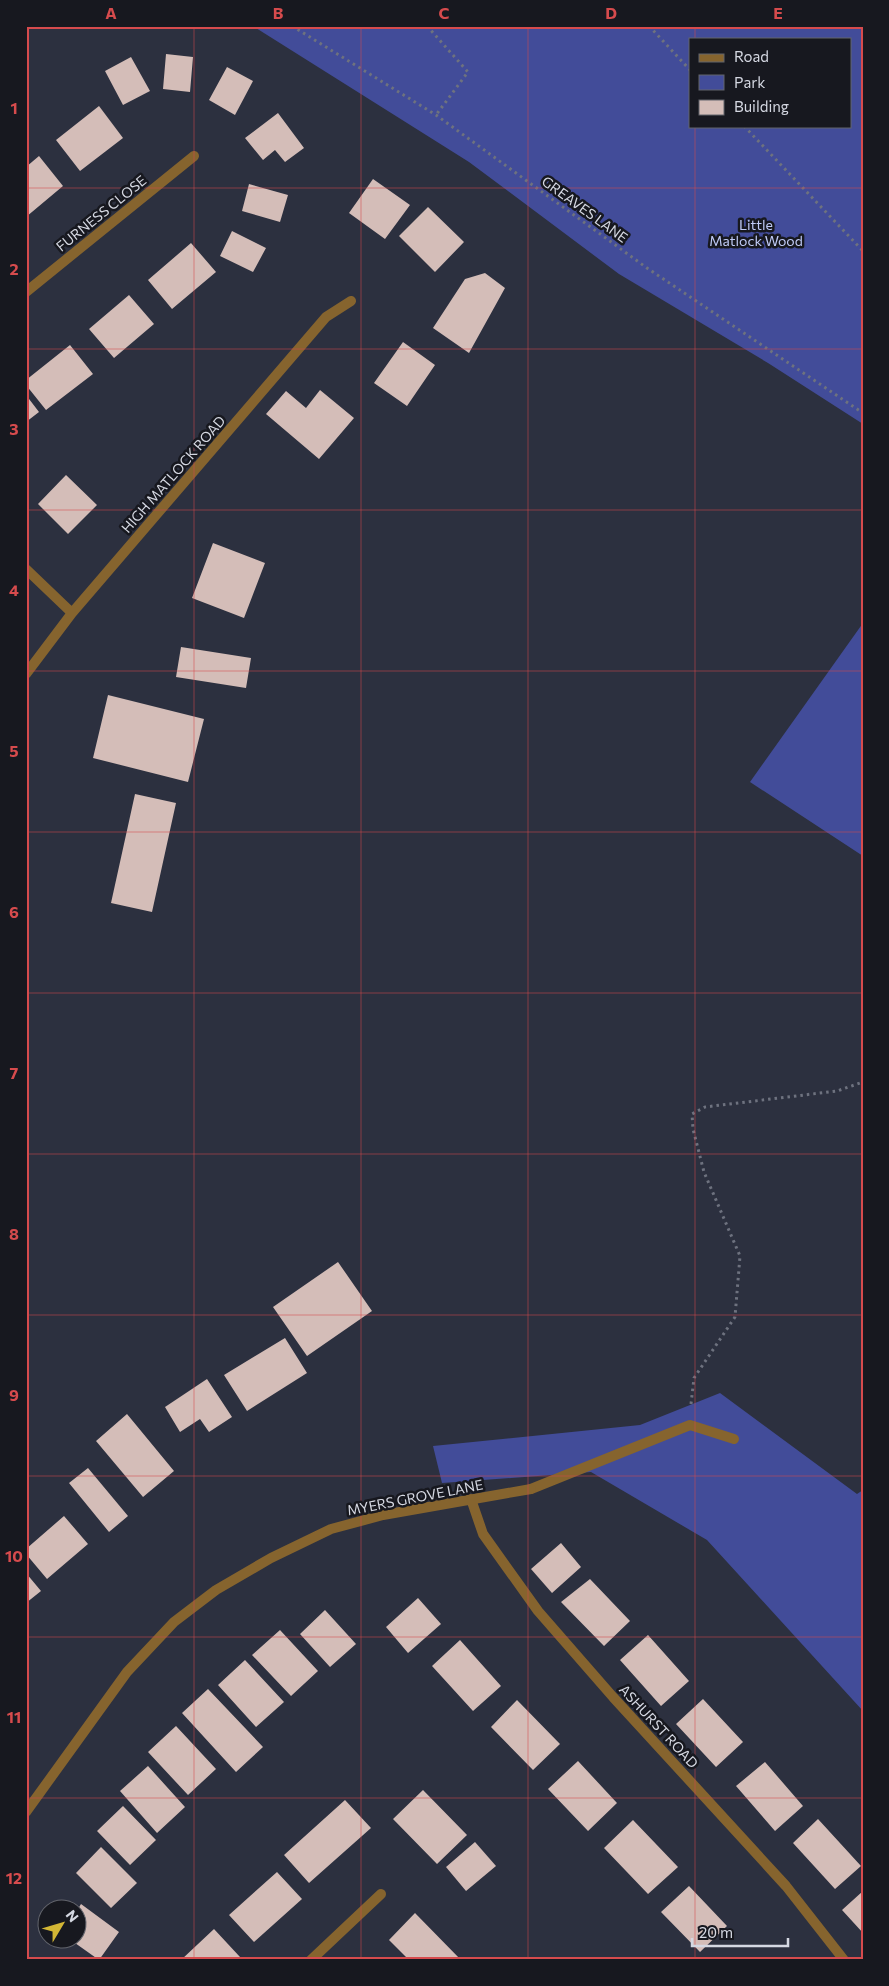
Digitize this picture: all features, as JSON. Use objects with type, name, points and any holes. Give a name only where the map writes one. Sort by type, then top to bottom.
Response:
[{"type":"street","name":"FURNESS CLOSE","points":[[26,292],[194,156]]},
{"type":"street","name":"HIGH MATLOCK ROAD","points":[[26,674],[72,613],[326,317],[351,301]]},
{"type":"street","points":[[26,569],[72,613]]},
{"type":"street","points":[[690,1425],[734,1439]]},
{"type":"street","name":"MYERS GROVE LANE","points":[[26,1812],[127,1672],[174,1622],[216,1590],[270,1558],[331,1529],[383,1515],[531,1489],[690,1425]]},
{"type":"street","name":"ASHURST ROAD","points":[[471,1499],[483,1534],[538,1611],[786,1886],[844,1960]]},
{"type":"street","points":[[312,1959],[381,1894]]},
{"type":"path","name":"GREAVES LANE","points":[[292,26],[436,115],[647,268],[863,413]]},
{"type":"path","points":[[427,26],[468,72],[436,115]]},
{"type":"path","points":[[649,26],[689,69]]},
{"type":"path","points":[[746,128],[863,251]]},
{"type":"path","points":[[690,1425],[694,1378],[736,1317],[740,1256],[704,1172],[693,1129],[692,1114],[705,1107],[837,1091],[863,1082]]},
{"type":"green space","name":"Little Matlock Wood","points":[[253,26],[863,26],[863,424],[768,363],[619,274],[469,162]]},
{"type":"green space","points":[[863,623],[863,856],[750,782]]},
{"type":"green space","points":[[720,1393],[857,1494],[863,1490],[863,1711],[707,1540],[591,1472],[442,1483],[433,1446],[640,1425]]},
{"type":"building","points":[[166,54],[193,57],[190,92],[163,89]]},
{"type":"building","points":[[131,57],[150,91],[123,105],[105,71]]},
{"type":"building","points":[[227,67],[253,81],[235,115],[209,100]]},
{"type":"building","points":[[99,106],[123,138],[80,171],[56,140]]},
{"type":"building","points":[[278,113],[304,148],[285,162],[275,150],[263,160],[245,138]]},
{"type":"building","points":[[39,156],[63,186],[26,217],[26,167]]},
{"type":"building","points":[[373,179],[410,205],[385,239],[349,213]]},
{"type":"building","points":[[249,184],[288,195],[280,222],[242,211]]},
{"type":"building","points":[[428,207],[464,242],[435,272],[399,236]]},
{"type":"building","points":[[232,231],[266,248],[253,272],[220,256]]},
{"type":"building","points":[[191,243],[216,272],[172,309],[148,280]]},
{"type":"building","points":[[485,273],[505,288],[469,353],[433,328],[465,279]]},
{"type":"building","points":[[129,295],[154,324],[114,358],[89,329]]},
{"type":"building","points":[[403,342],[435,365],[407,406],[374,383]]},
{"type":"building","points":[[70,345],[93,374],[46,410],[26,385],[26,380]]},
{"type":"building","points":[[320,390],[354,418],[319,459],[266,414],[286,391],[306,408]]},
{"type":"building","points":[[26,395],[39,412],[26,422]]},
{"type":"building","points":[[66,475],[97,505],[68,534],[38,504]]},
{"type":"building","points":[[213,543],[265,563],[244,618],[192,598]]},
{"type":"building","points":[[181,647],[251,658],[246,688],[176,677]]},
{"type":"building","points":[[108,695],[204,719],[188,782],[93,758]]},
{"type":"building","points":[[135,794],[176,803],[152,912],[111,903]]},
{"type":"building","points":[[338,1262],[372,1311],[307,1356],[273,1307]]},
{"type":"building","points":[[285,1338],[307,1373],[247,1411],[224,1375]]},
{"type":"building","points":[[207,1379],[232,1417],[209,1432],[200,1419],[180,1432],[165,1407]]},
{"type":"building","points":[[127,1414],[174,1471],[143,1497],[96,1441]]},
{"type":"building","points":[[88,1468],[128,1516],[109,1532],[69,1483]]},
{"type":"building","points":[[64,1516],[88,1544],[47,1579],[26,1554],[26,1549]]},
{"type":"building","points":[[561,1543],[581,1567],[552,1593],[531,1569]]},
{"type":"building","points":[[26,1573],[41,1591],[26,1603]]},
{"type":"building","points":[[590,1579],[630,1621],[604,1646],[561,1602]]},
{"type":"building","points":[[418,1598],[441,1624],[408,1653],[386,1627]]},
{"type":"building","points":[[325,1610],[356,1644],[330,1667],[300,1634]]},
{"type":"building","points":[[280,1630],[318,1671],[291,1696],[252,1655]]},
{"type":"building","points":[[648,1635],[689,1681],[661,1706],[620,1660]]},
{"type":"building","points":[[460,1640],[501,1686],[473,1711],[432,1666]]},
{"type":"building","points":[[245,1660],[284,1702],[256,1727],[218,1685]]},
{"type":"building","points":[[208,1689],[263,1747],[236,1772],[182,1713]]},
{"type":"building","points":[[703,1699],[743,1742],[716,1767],[676,1724]]},
{"type":"building","points":[[517,1700],[560,1744],[533,1770],[491,1727]]},
{"type":"building","points":[[176,1726],[216,1769],[188,1795],[148,1752]]},
{"type":"building","points":[[578,1761],[617,1803],[588,1831],[548,1789]]},
{"type":"building","points":[[765,1762],[803,1806],[775,1831],[736,1786]]},
{"type":"building","points":[[148,1766],[185,1807],[157,1833],[120,1791]]},
{"type":"building","points":[[423,1790],[467,1835],[437,1864],[393,1819]]},
{"type":"building","points":[[345,1800],[371,1828],[309,1883],[284,1855]]},
{"type":"building","points":[[123,1806],[156,1840],[130,1865],[97,1831]]},
{"type":"building","points":[[818,1819],[861,1866],[835,1889],[793,1843]]},
{"type":"building","points":[[633,1820],[678,1867],[648,1894],[604,1848]]},
{"type":"building","points":[[475,1842],[496,1866],[466,1891],[446,1867]]},
{"type":"building","points":[[101,1847],[137,1883],[111,1908],[76,1873]]},
{"type":"building","points":[[277,1872],[302,1899],[254,1942],[229,1915]]},
{"type":"building","points":[[689,1886],[727,1926],[700,1952],[661,1912]]},
{"type":"building","points":[[863,1891],[863,1933],[842,1910]]},
{"type":"building","points":[[88,1909],[119,1932],[99,1960],[82,1948],[88,1948]]},
{"type":"building","points":[[415,1913],[461,1960],[409,1960],[389,1940]]},
{"type":"building","points":[[214,1929],[240,1957],[237,1960],[181,1960]]}]
